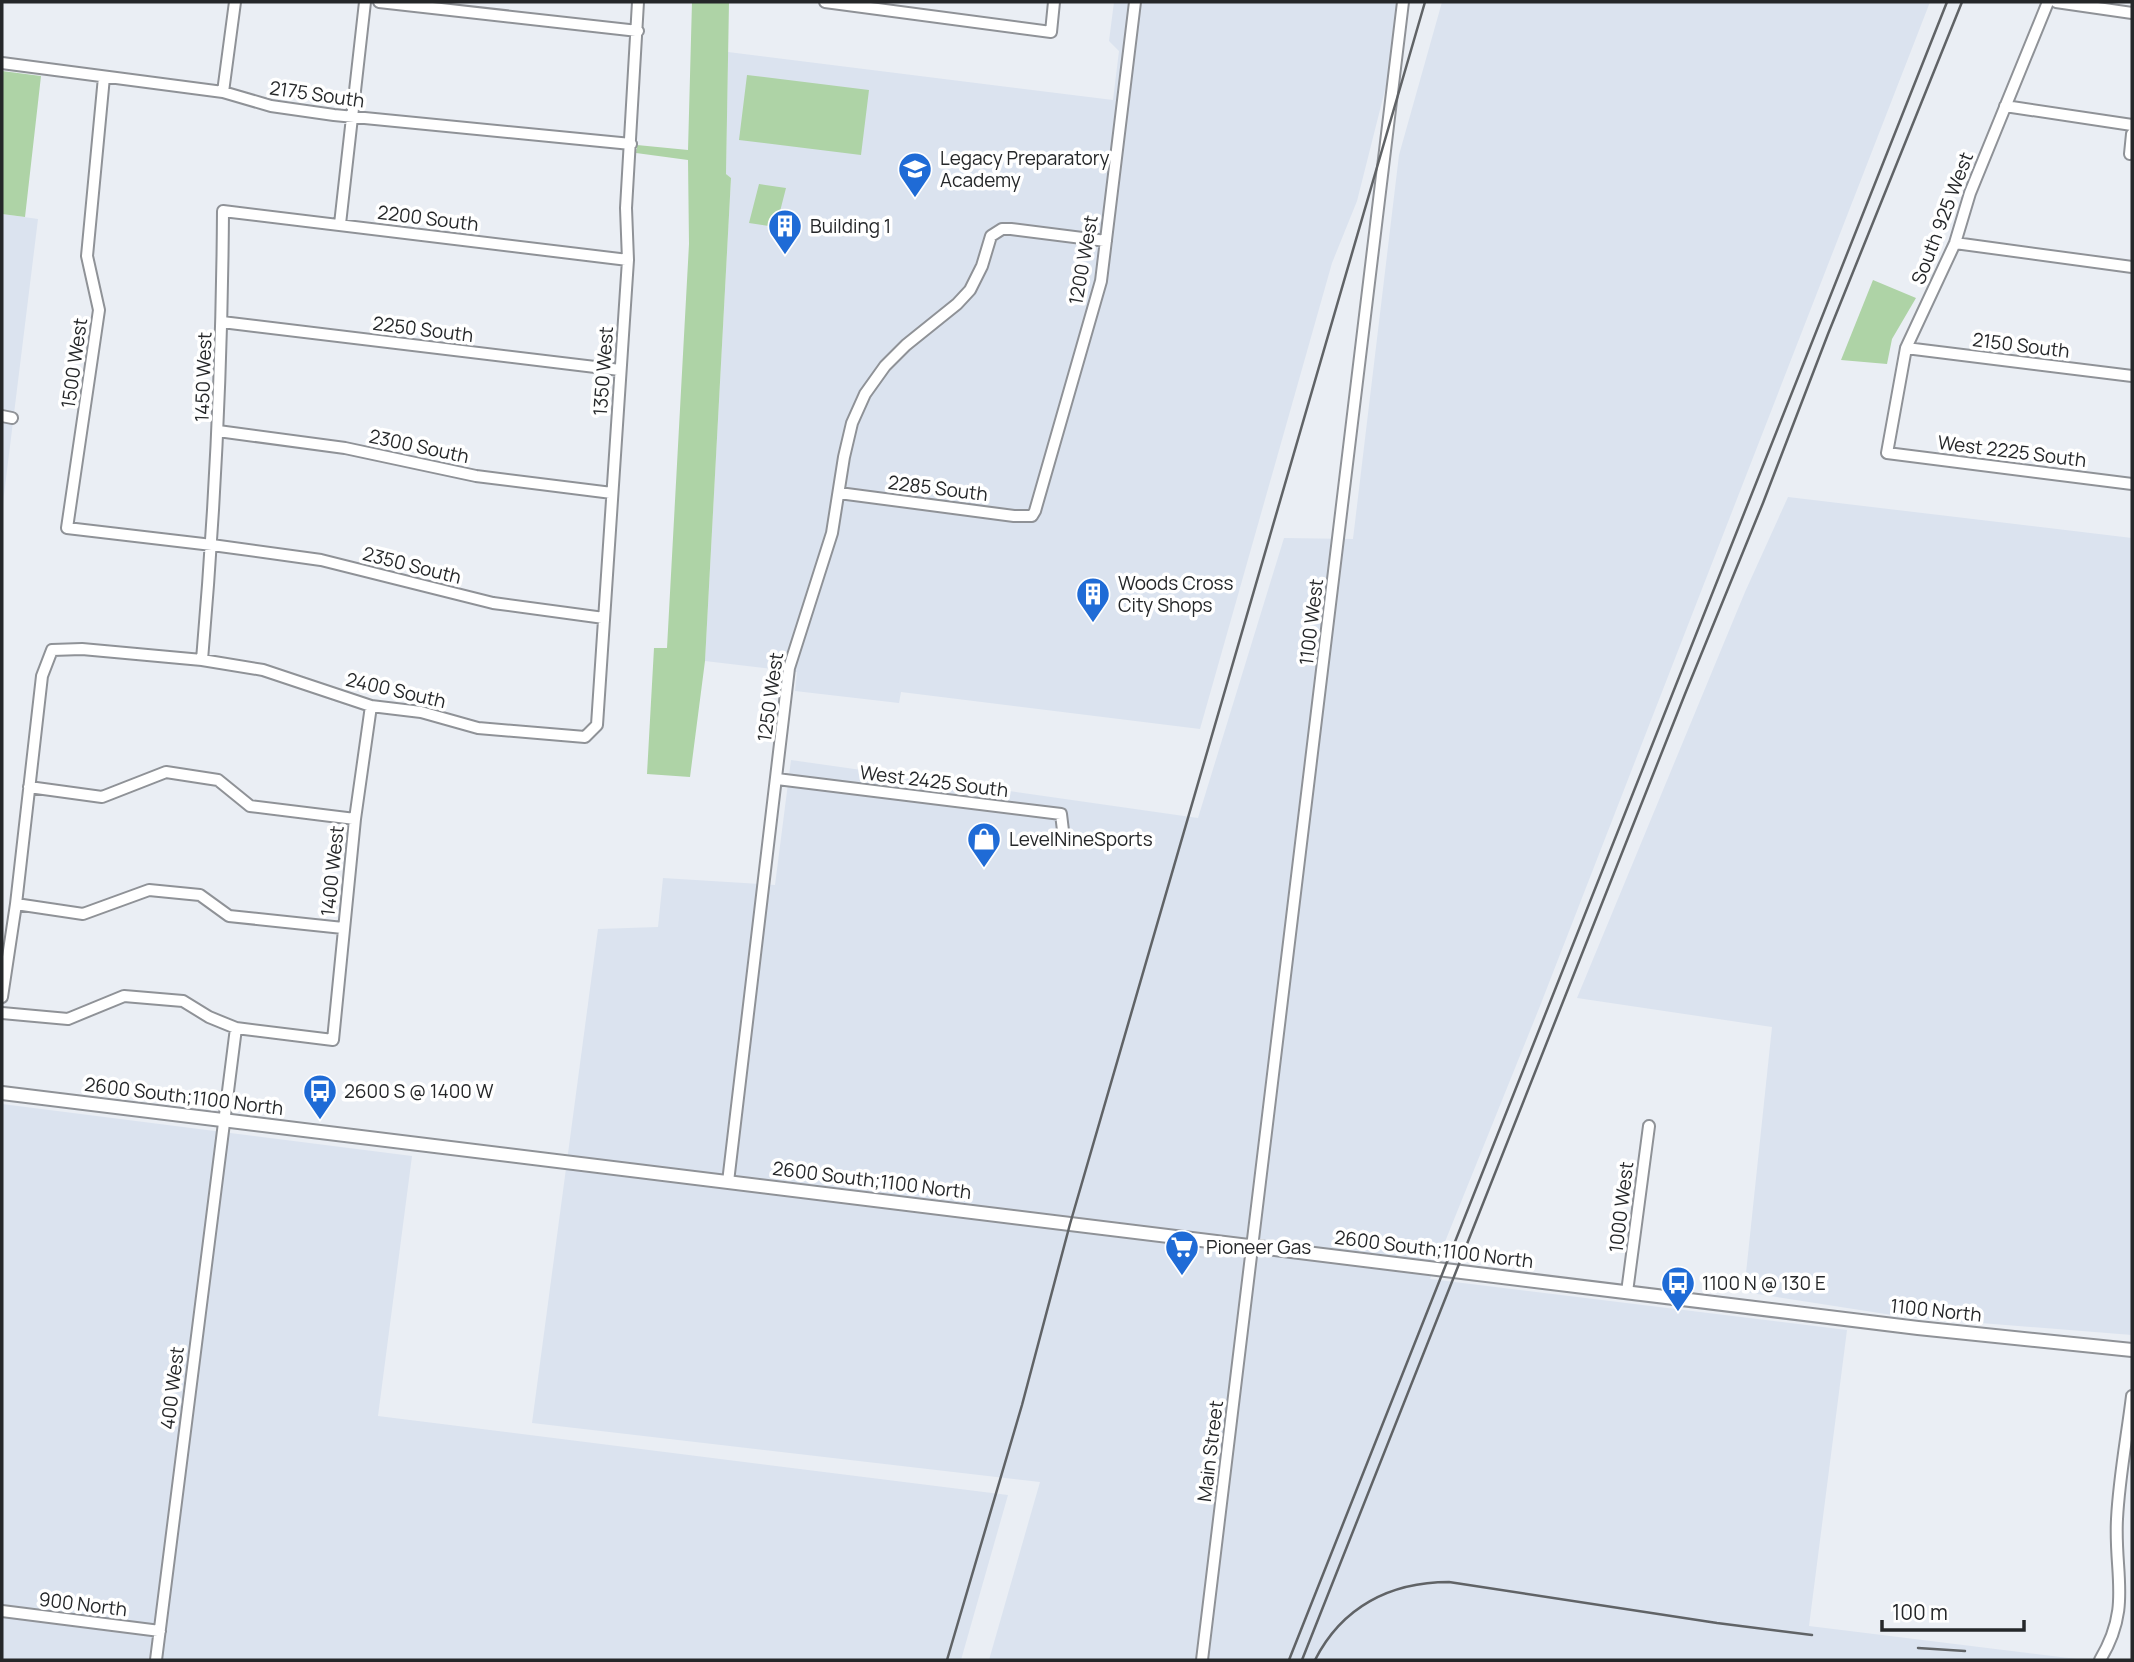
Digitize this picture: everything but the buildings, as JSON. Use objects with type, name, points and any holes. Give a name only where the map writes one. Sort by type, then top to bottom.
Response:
[{"type":"main road","name":"2600 South;1100 North","points":[[2,1093],[1737,1305]]},
{"type":"main road","name":"1100 North","points":[[1737,1305],[1918,1328],[2132,1350]]},
{"type":"street","points":[[223,92],[235,2]]},
{"type":"street","points":[[340,224],[365,2]]},
{"type":"street","points":[[379,2],[638,31]]},
{"type":"street","name":"1350 West","points":[[585,737],[597,725],[628,260],[626,208],[638,2]]},
{"type":"street","points":[[825,2],[1051,32],[1054,2]]},
{"type":"street","name":"1200 West","points":[[1032,516],[1038,505],[1097,295],[1135,2]]},
{"type":"street","name":"1100 West","points":[[1253,1246],[1403,2]]},
{"type":"street","name":"South 925 West","points":[[1887,453],[1906,348],[1955,243],[1970,193],[2048,2]]},
{"type":"street","points":[[2056,2],[2132,13]]},
{"type":"street","name":"2175 South","points":[[2,63],[223,92],[271,106],[352,117],[631,144]]},
{"type":"street","name":"1500 West","points":[[67,528],[99,310],[87,256],[104,77]]},
{"type":"street","points":[[2004,107],[2132,125]]},
{"type":"street","points":[[2130,154],[2132,134]]},
{"type":"street","name":"2200 South","points":[[223,211],[628,260]]},
{"type":"street","name":"1450 West","points":[[212,545],[222,321],[223,211]]},
{"type":"street","name":"1250 West","points":[[728,1182],[789,668],[832,533],[847,439],[865,394],[898,352],[964,298],[979,275],[989,240],[994,233],[1002,229],[1012,229],[1106,241]]},
{"type":"street","points":[[1955,243],[2132,267]]},
{"type":"street","name":"2250 South","points":[[222,321],[620,370]]},
{"type":"street","name":"2150 South","points":[[1906,348],[2132,376]]},
{"type":"street","name":"2300 South","points":[[218,432],[345,447],[476,476],[612,493]]},
{"type":"street","name":"West 2225 South","points":[[1887,453],[2132,484]]},
{"type":"street","name":"2285 South","points":[[839,493],[1014,516],[1032,516]]},
{"type":"street","name":"2350 South","points":[[67,528],[321,561],[493,603],[604,618]]},
{"type":"street","points":[[2,997],[16,904],[42,676],[52,650],[82,649],[202,660],[212,545]]},
{"type":"street","name":"2400 South","points":[[202,660],[263,670],[371,706],[421,712],[478,729],[585,737]]},
{"type":"street","name":"1400 West","points":[[236,1028],[333,1040],[355,820],[371,706]]},
{"type":"street","points":[[29,788],[102,797],[166,772],[218,780],[250,806],[355,820]]},
{"type":"street","name":"West 2425 South","points":[[777,779],[1061,814],[1063,839]]},
{"type":"street","points":[[16,904],[83,914],[149,890],[200,895],[229,916],[343,928]]},
{"type":"street","points":[[2,1013],[68,1019],[124,996],[183,1001],[209,1017],[236,1028]]},
{"type":"street","name":"400 West","points":[[156,1660],[236,1028]]},
{"type":"street","name":"1000 West","points":[[1627,1292],[1649,1126]]},
{"type":"street","name":"Main Street","points":[[1202,1660],[1253,1246]]},
{"type":"street","points":[[2100,1660],[2113,1634],[2119,1610],[2116,1526],[2132,1396]]},
{"type":"street","name":"900 North","points":[[2,1611],[160,1631]]},
{"type":"shaded area","points":[[1114,2],[1399,2],[1387,82],[1357,201],[1332,263],[1200,729],[901,692],[899,703],[795,691],[797,672],[705,661],[731,178],[726,174],[728,52],[1113,100],[1119,51],[1109,41]]},
{"type":"shaded area","points":[[1442,2],[1930,2],[1540,1006],[1430,1279],[1847,1330],[1809,1626],[2085,1660],[989,1660],[1040,1482],[532,1423],[598,929],[658,927],[663,878],[775,885],[791,760],[1198,818],[1284,538],[1353,539],[1399,155]]},
{"type":"shaded area","points":[[2,214],[38,219],[2,511]]},
{"type":"shaded area","points":[[1788,497],[2132,538],[2132,1335],[1905,1317],[1744,1292],[1772,1027],[1577,998],[1745,592]]},
{"type":"shaded area","points":[[2,1104],[412,1156],[378,1416],[1008,1495],[961,1660],[2,1660]]},
{"type":"green space","points":[[692,2],[729,2],[726,174],[731,178],[705,661],[690,777],[647,774],[654,648],[667,648],[689,244],[688,160],[636,153],[637,145],[688,150]]},
{"type":"green space","points":[[2,71],[41,76],[25,217],[2,214]]},
{"type":"green space","points":[[747,75],[869,90],[861,155],[739,140]]},
{"type":"green space","points":[[759,184],[786,188],[776,227],[749,223]]},
{"type":"green space","points":[[1873,280],[1916,298],[1892,339],[1887,364],[1841,360]]},
{"type":"railway","points":[[947,1660],[1022,1405],[1070,1224],[1425,2]]},
{"type":"railway","points":[[1289,1660],[1947,2]]},
{"type":"railway","points":[[1302,1660],[1962,2]]},
{"type":"railway","points":[[1315,1660],[1326,1641],[1354,1612],[1388,1593],[1427,1583],[1449,1582],[1812,1635]]},
{"type":"railway","points":[[1918,1648],[1965,1651]]},
{"type":"place","name":"Legacy Preparatory Academy","points":[[915,199]]},
{"type":"place","name":"Building 1","points":[[785,256]]},
{"type":"place","name":"Woods Cross City Shops","points":[[1093,624]]},
{"type":"place","name":"LevelNineSports","points":[[984,869]]},
{"type":"place","name":"2600 S @ 1400 W","points":[[320,1121]]},
{"type":"place","name":"Pioneer Gas","points":[[1182,1277]]},
{"type":"place","name":"1100 N @ 130 E","points":[[1678,1313]]}]
